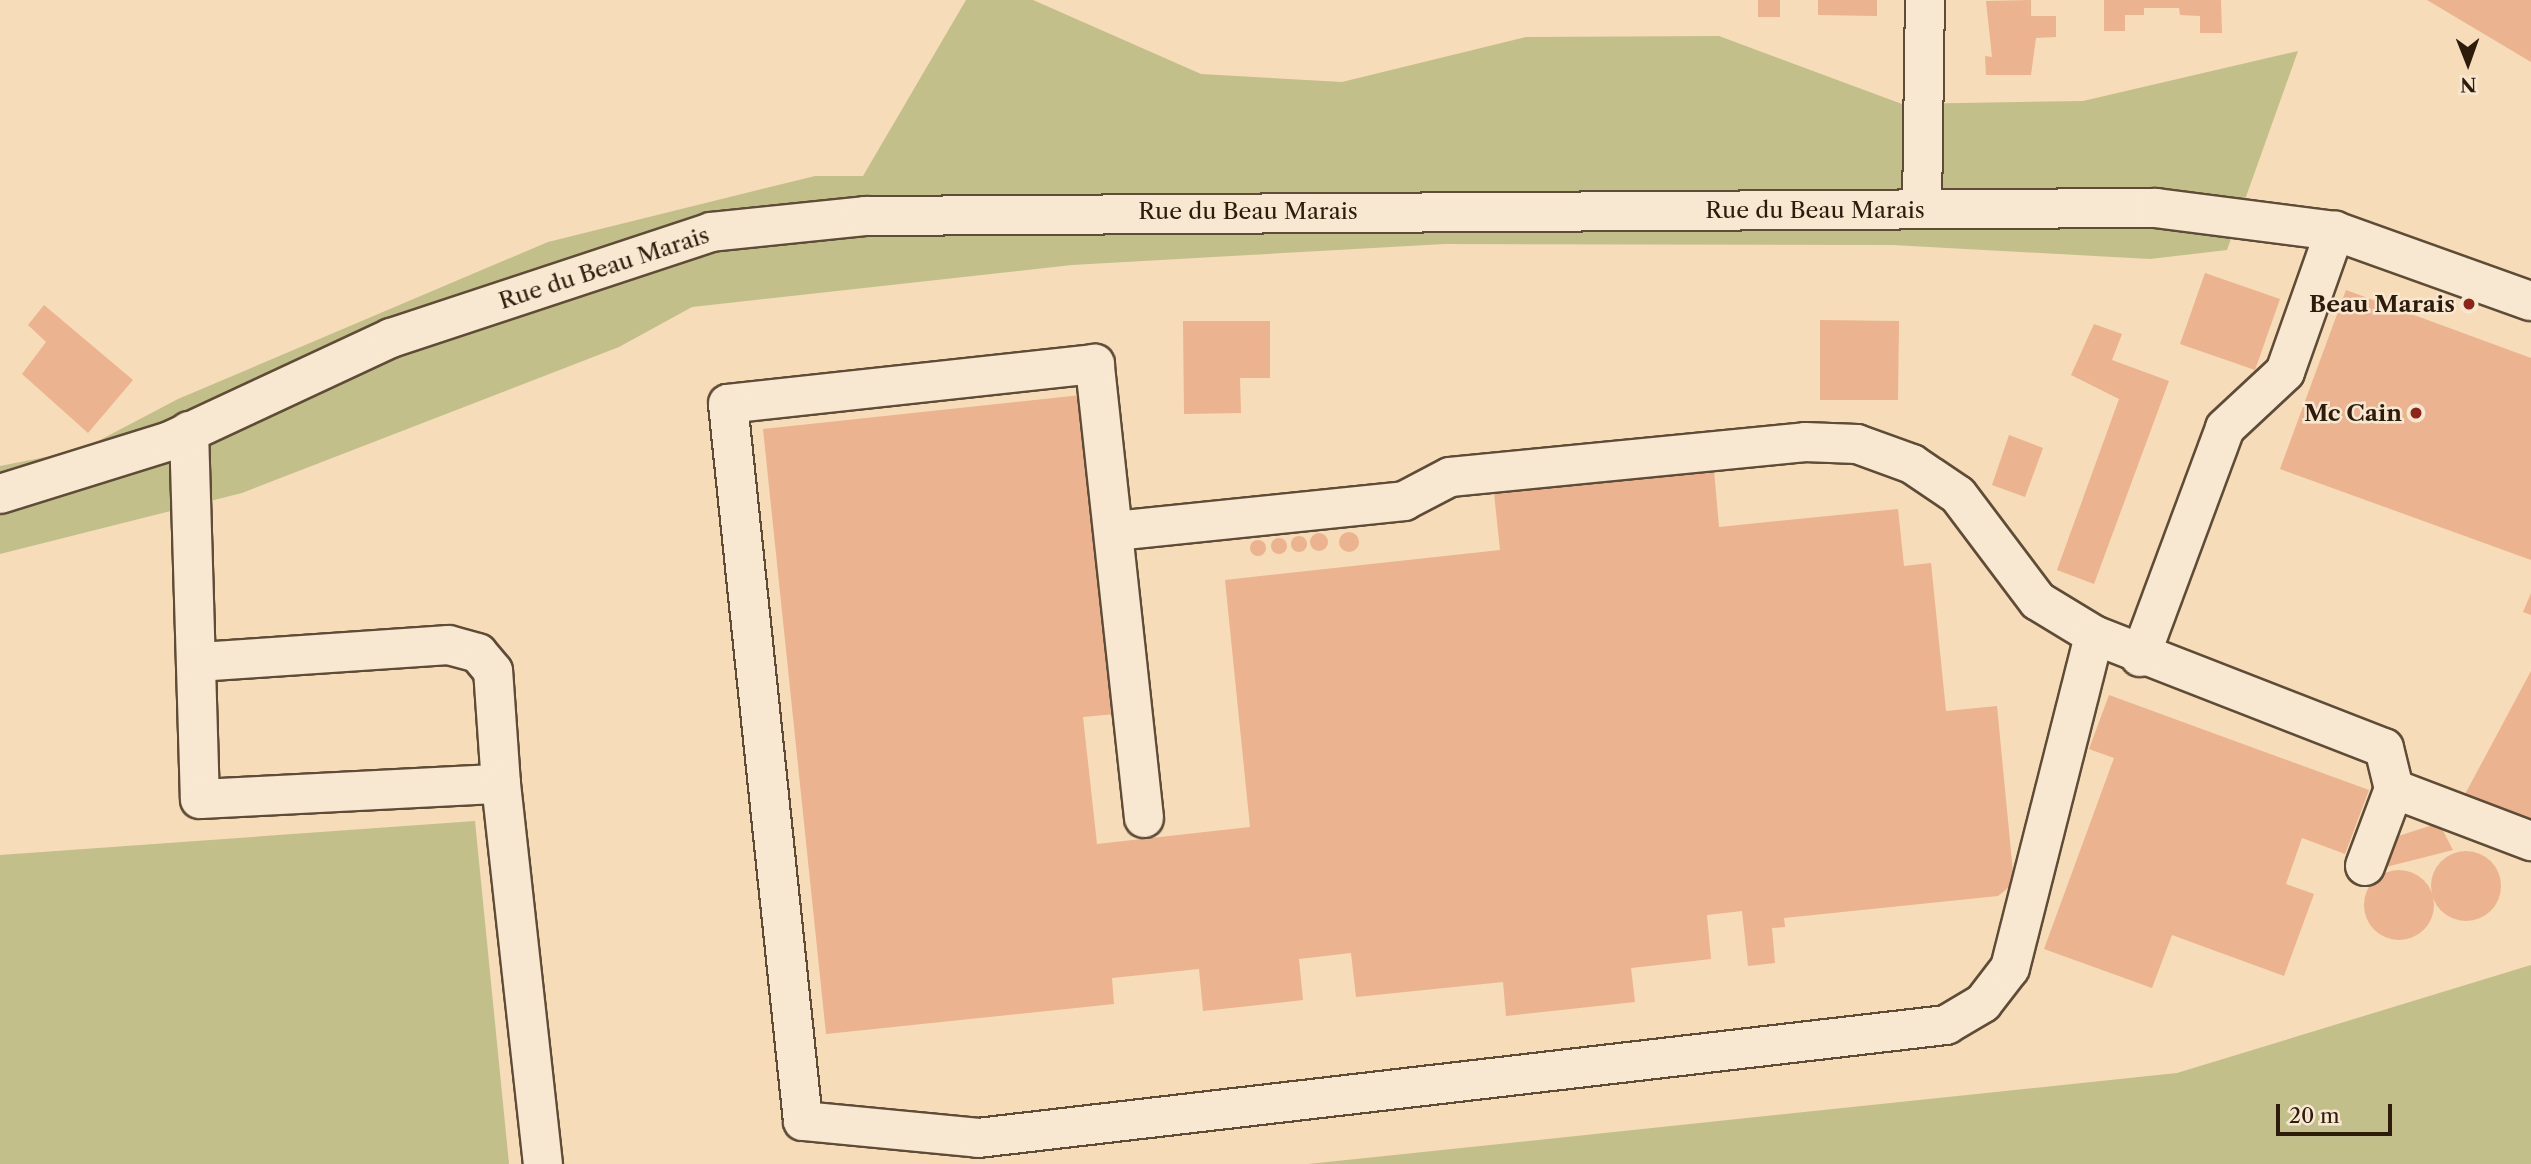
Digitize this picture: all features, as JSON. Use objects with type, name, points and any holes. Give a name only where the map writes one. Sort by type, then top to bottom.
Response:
[{"type":"street","points":[[1922,209],[1925,0]]},
{"type":"street","name":"Rue du Beau Marais","points":[[0,494],[189,431],[391,338],[711,232],[865,216],[1063,212],[2156,208],[2335,230],[2529,297]]},
{"type":"street","points":[[2140,657],[2225,428],[2285,372],[2335,230]]},
{"type":"street","points":[[1144,818],[1095,364],[728,404],[803,1121],[978,1138],[1946,1025],[1983,1003],[2010,968],[2094,635]]},
{"type":"street","points":[[189,431],[200,799],[501,784]]},
{"type":"street","points":[[1115,531],[1404,501],[1450,477],[1805,442],[1857,444],[1912,464],[1958,495],[2038,601],[2094,635],[2140,657],[2384,748],[2394,789],[2365,866]]},
{"type":"street","points":[[198,662],[448,645],[478,653],[493,671],[501,784],[543,1164]]},
{"type":"street","points":[[2394,789],[2531,841]]},
{"type":"shaded area","points":[[966,0],[1033,0],[1201,74],[1342,82],[1526,37],[1719,36],[1902,104],[2083,101],[2298,51],[2227,250],[2150,259],[1893,245],[1444,244],[1072,265],[692,307],[619,347],[242,493],[0,554],[0,466],[81,450],[178,399],[548,242],[815,176],[863,176]]},
{"type":"shaded area","points":[[475,821],[509,1164],[0,1164],[0,855]]},
{"type":"shaded area","points":[[2531,965],[2531,1164],[1308,1164],[2177,1073]]},
{"type":"building","points":[[1758,0],[1780,0],[1780,17],[1758,17]]},
{"type":"building","points":[[1818,0],[1877,0],[1877,16],[1818,15]]},
{"type":"building","points":[[2031,0],[2031,16],[2056,16],[2056,37],[2036,38],[2031,75],[1986,75],[1985,56],[1992,57],[1986,1]]},
{"type":"building","points":[[2104,0],[2221,0],[2222,33],[2200,33],[2200,16],[2180,15],[2179,8],[2144,8],[2144,15],[2125,15],[2125,31],[2104,31]]},
{"type":"building","points":[[2427,0],[2531,0],[2531,62]]},
{"type":"building","points":[[2205,273],[2280,299],[2255,370],[2180,344]]},
{"type":"building","name":"Mc Cain","points":[[2346,290],[2531,358],[2531,560],[2280,469]]},
{"type":"building","points":[[44,305],[133,380],[88,433],[22,374],[46,342],[28,325]]},
{"type":"building","points":[[1820,320],[1899,321],[1898,400],[1820,400]]},
{"type":"building","points":[[1183,321],[1270,321],[1270,378],[1240,378],[1241,413],[1184,414]]},
{"type":"building","points":[[2094,324],[2122,334],[2112,360],[2169,381],[2094,584],[2057,570],[2119,399],[2071,375]]},
{"type":"building","points":[[1081,395],[1116,714],[1083,717],[1097,844],[1250,827],[1225,580],[1500,550],[1494,493],[1714,470],[1719,527],[1898,509],[1904,566],[1931,563],[1946,711],[1997,706],[2014,883],[1998,896],[1784,918],[1785,927],[1772,928],[1775,963],[1748,966],[1742,911],[1707,915],[1711,959],[1631,968],[1635,1002],[1506,1016],[1503,982],[1356,997],[1351,953],[1299,959],[1303,1000],[1203,1011],[1199,969],[1112,978],[1114,1004],[826,1034],[763,429]]},
{"type":"building","points":[[2009,435],[2043,448],[2025,497],[1992,485]]},
{"type":"building","points":[[1349,532],[1356,535],[1359,542],[1356,549],[1349,552],[1342,549],[1339,542],[1342,535]]},
{"type":"building","points":[[1319,533],[1325,536],[1328,542],[1325,548],[1319,551],[1313,548],[1310,542],[1313,536]]},
{"type":"building","points":[[1296,536],[1302,536],[1307,544],[1305,550],[1296,552],[1291,547],[1291,541]]},
{"type":"building","points":[[1276,538],[1282,538],[1287,546],[1285,552],[1276,554],[1271,549],[1271,543]]},
{"type":"building","points":[[1255,540],[1261,540],[1266,548],[1264,554],[1255,556],[1250,551],[1250,545]]},
{"type":"building","points":[[2531,593],[2531,615],[2523,612]]},
{"type":"building","points":[[2531,671],[2531,823],[2463,798]]},
{"type":"building","points":[[2109,695],[2369,790],[2345,854],[2302,838],[2286,884],[2314,894],[2284,976],[2172,935],[2152,988],[2044,949],[2114,758],[2089,749]]},
{"type":"building","points":[[2439,823],[2453,850],[2386,867],[2389,839]]},
{"type":"building","points":[[2466,851],[2491,861],[2501,886],[2491,911],[2466,921],[2441,911],[2431,886],[2441,861]]},
{"type":"building","points":[[2399,870],[2424,880],[2434,905],[2424,930],[2399,940],[2374,930],[2364,905],[2374,880]]},
{"type":"place","name":"Beau Marais","points":[[2469,304]]},
{"type":"place","name":"Mc Cain","points":[[2416,413]]}]
